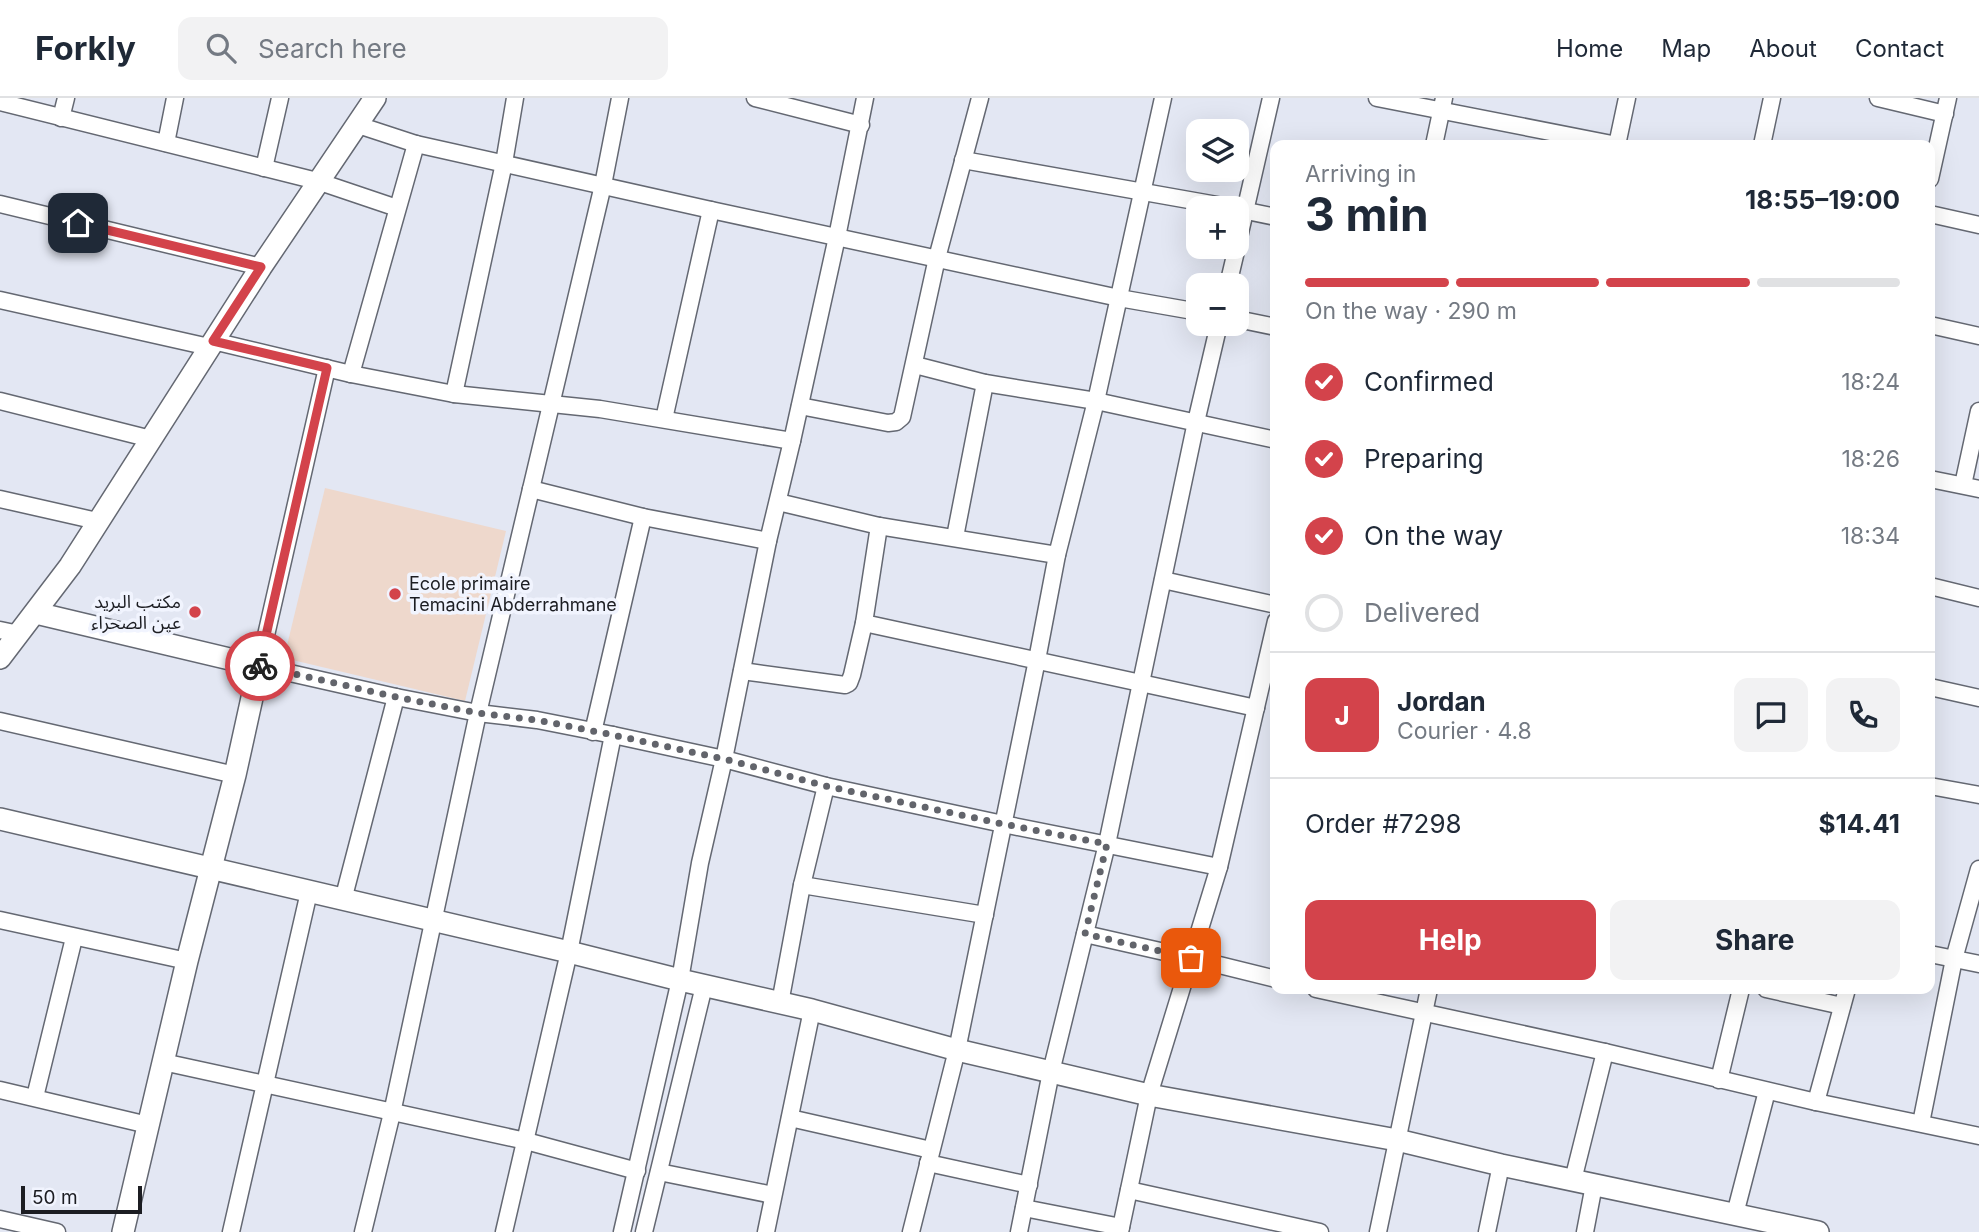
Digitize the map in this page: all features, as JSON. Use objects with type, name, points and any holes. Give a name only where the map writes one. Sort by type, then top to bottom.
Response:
[{"type":"street","points":[[61,118],[66,98]]},
{"type":"street","points":[[166,143],[175,98]]},
{"type":"street","points":[[264,168],[281,98]]},
{"type":"street","points":[[0,658],[10,632],[36,613],[70,566],[317,181],[375,98]]},
{"type":"street","points":[[454,394],[504,163],[515,98]]},
{"type":"street","points":[[363,1232],[392,1113],[478,713],[603,185],[620,98]]},
{"type":"street","points":[[755,98],[861,125]]},
{"type":"street","points":[[622,1232],[680,980],[700,863],[865,98]]},
{"type":"street","points":[[800,406],[888,422],[896,422],[902,417],[937,258],[980,98]]},
{"type":"street","points":[[911,1232],[957,1050],[1057,555],[1096,401],[1163,98]]},
{"type":"street","points":[[1243,196],[1271,98]]},
{"type":"street","points":[[1377,98],[1442,104],[1596,140]]},
{"type":"street","points":[[1618,140],[1627,98]]},
{"type":"street","points":[[1763,140],[1772,98]]},
{"type":"street","points":[[1878,98],[1947,106],[1935,158]]},
{"type":"street","points":[[0,102],[317,181],[397,208]]},
{"type":"street","points":[[1435,140],[1442,104]]},
{"type":"street","points":[[358,125],[416,144],[711,210],[1118,299],[1186,310]]},
{"type":"street","points":[[351,374],[416,144]]},
{"type":"street","points":[[963,160],[1186,200]]},
{"type":"street","points":[[0,204],[261,267]]},
{"type":"street","points":[[664,419],[711,210]]},
{"type":"street","points":[[1249,211],[1270,216]]},
{"type":"street","points":[[1935,215],[1979,225]]},
{"type":"street","points":[[0,300],[454,394],[552,403],[664,419],[792,442]]},
{"type":"street","points":[[1249,321],[1270,326]]},
{"type":"street","points":[[1935,326],[1979,336]]},
{"type":"street","points":[[1019,1232],[1051,1072],[1107,844],[1216,336]]},
{"type":"street","points":[[915,365],[985,383],[1096,401],[1270,439]]},
{"type":"street","points":[[123,1232],[187,961],[235,775],[327,368]]},
{"type":"street","points":[[955,537],[985,383]]},
{"type":"street","points":[[0,401],[151,439]]},
{"type":"street","points":[[1935,480],[1971,487],[1979,411]]},
{"type":"street","points":[[531,489],[643,517],[768,541]]},
{"type":"street","points":[[0,499],[97,522]]},
{"type":"street","points":[[778,502],[879,526],[1057,555]]},
{"type":"street","points":[[593,732],[643,517]]},
{"type":"street","points":[[742,671],[845,685],[849,683],[864,623],[879,526]]},
{"type":"street","points":[[1163,580],[1270,604]]},
{"type":"street","points":[[1935,587],[1979,598]]},
{"type":"street","points":[[36,613],[396,697],[613,735],[724,759],[826,786],[1219,867]]},
{"type":"street","points":[[864,623],[1256,708]]},
{"type":"street","points":[[1024,1208],[1121,1229],[1150,1095],[1219,867],[1270,647]]},
{"type":"street","points":[[1935,688],[1979,698]]},
{"type":"street","points":[[343,900],[396,697]]},
{"type":"street","points":[[0,721],[235,775]]},
{"type":"street","points":[[504,1232],[569,952],[613,735]]},
{"type":"street","points":[[780,1003],[802,885],[826,786]]},
{"type":"street","points":[[1935,787],[1979,795]]},
{"type":"street","points":[[0,819],[812,1010],[957,1050],[1150,1095],[1397,1140],[1805,1231]]},
{"type":"street","points":[[1921,1123],[1954,959],[1979,869]]},
{"type":"street","points":[[802,885],[985,915]]},
{"type":"street","points":[[230,1232],[309,892]]},
{"type":"street","points":[[0,920],[187,961]]},
{"type":"street","points":[[1085,934],[1270,978]]},
{"type":"street","points":[[35,1097],[74,938]]},
{"type":"street","points":[[1935,955],[1979,964]]},
{"type":"street","points":[[645,1232],[704,986]]},
{"type":"street","points":[[1339,994],[1605,1052],[1816,1102],[1979,1136]]},
{"type":"street","points":[[1378,1232],[1428,994]]},
{"type":"street","points":[[1719,1080],[1740,994]]},
{"type":"street","points":[[1789,994],[1843,1006]]},
{"type":"street","points":[[1816,1102],[1846,994]]},
{"type":"street","points":[[766,1232],[812,1010]]},
{"type":"street","points":[[1584,1232],[1584,1182],[1605,1052]]},
{"type":"street","points":[[163,1062],[526,1141],[637,1171]]},
{"type":"street","points":[[0,1090],[148,1125]]},
{"type":"street","points":[[1735,1214],[1767,1091]]},
{"type":"street","points":[[790,1118],[1029,1185]]},
{"type":"street","points":[[1487,1232],[1501,1165]]},
{"type":"street","points":[[659,1172],[773,1195]]},
{"type":"street","points":[[1129,1191],[1320,1232]]},
{"type":"street","points":[[0,1219],[57,1232]]},
{"type":"shaded area","name":"Ecole primaire Temacini Abderrahmane","points":[[325,488],[506,531],[465,701],[284,658]]},
{"type":"way so far","points":[[260,666],[396,697],[613,735],[724,759],[826,786],[1107,844],[1085,934],[1191,958]]},
{"type":"place","name":"Ecole primaire Temacini Abderrahmane","points":[[395,594]]},
{"type":"place","name":"مكتب البريد عين الصحراء","points":[[195,612]]},
{"type":"route","points":[[78,223],[261,267],[213,341],[327,368],[260,666]]}]
